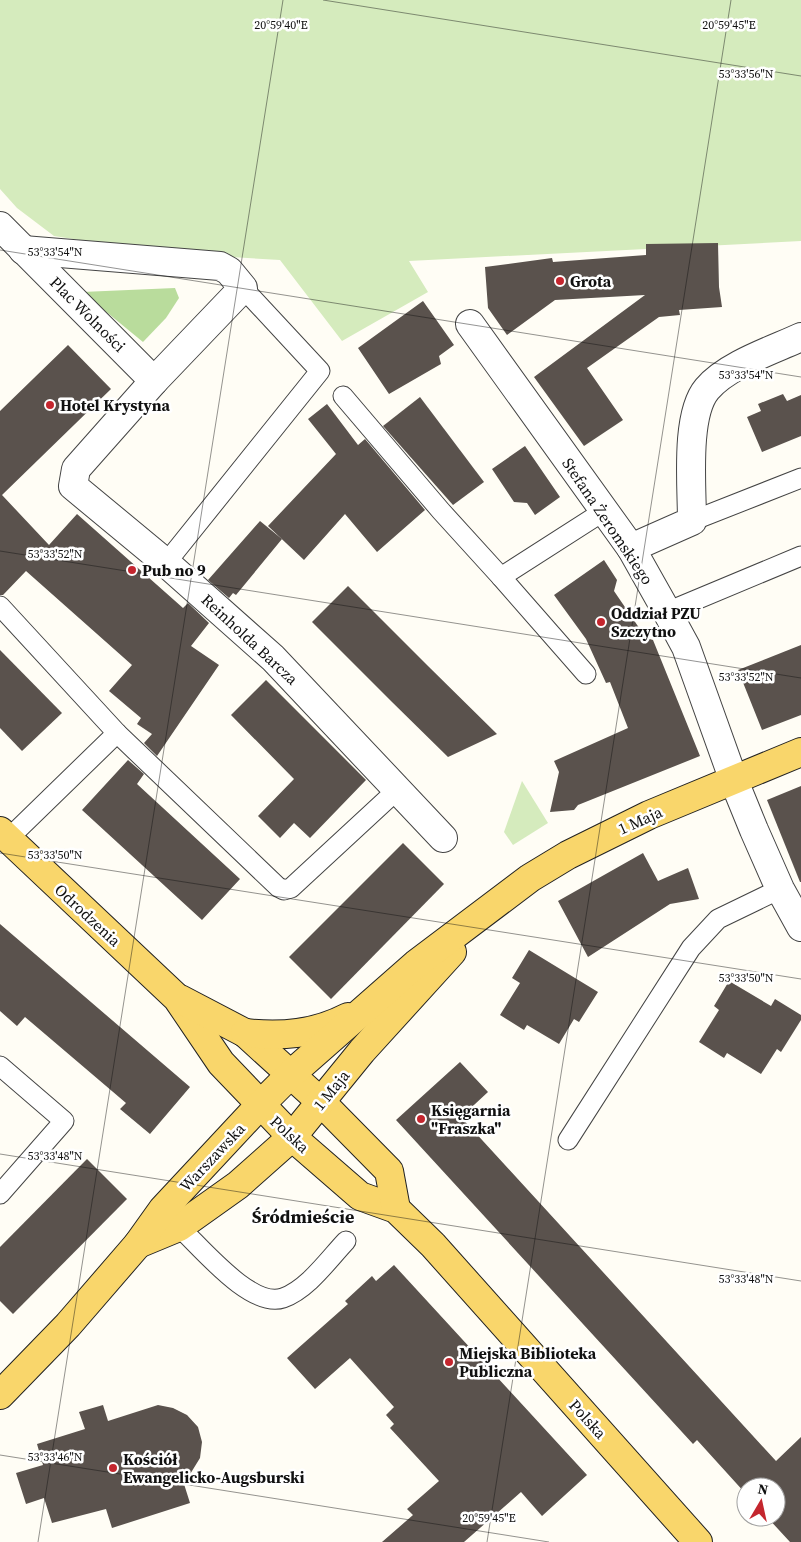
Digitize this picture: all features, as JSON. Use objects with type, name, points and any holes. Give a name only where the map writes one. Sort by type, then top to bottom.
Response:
[{"type":"main road","name":"1 Maja","points":[[291,1074],[416,964],[530,878],[585,846],[649,816],[801,752]]},
{"type":"main road","name":"Odrodzenia","points":[[4,835],[176,998],[221,1063],[260,1105]]},
{"type":"main road","name":"1 Maja","points":[[292,1137],[362,1052],[491,908]]},
{"type":"main road","name":"Odrodzenia","points":[[176,998],[246,1034],[321,1102]]},
{"type":"main road","name":"1 Maja","points":[[246,1034],[273,1036],[300,1034],[332,1025],[371,1005]]},
{"type":"main road","name":"Warszawska","points":[[0,1395],[68,1325],[138,1244],[163,1209],[291,1074]]},
{"type":"main road","points":[[321,1102],[389,1171],[396,1209]]},
{"type":"main road","name":"Polska","points":[[260,1105],[292,1137],[360,1196],[396,1209],[433,1245],[698,1542]]},
{"type":"main road","name":"Warszawska","points":[[138,1244],[179,1227],[238,1185],[292,1137]]},
{"type":"street","name":"Plac Wolności","points":[[0,226],[154,381]]},
{"type":"street","points":[[24,250],[220,266],[229,271],[244,288]]},
{"type":"street","name":"Reinholda Barcza","points":[[244,288],[154,381],[76,469],[73,486],[166,563],[273,658],[443,838]]},
{"type":"street","name":"Stefana Żeromskiego","points":[[470,324],[631,548],[667,612],[686,647],[734,780],[780,889],[801,927]]},
{"type":"street","points":[[631,548],[692,521],[693,425],[697,404],[707,389],[722,376],[761,355],[801,337]]},
{"type":"lane","points":[[166,563],[320,371],[244,288]]},
{"type":"lane","points":[[343,396],[441,511],[502,577],[586,674]]},
{"type":"lane","points":[[692,521],[801,478]]},
{"type":"lane","points":[[502,577],[604,511]]},
{"type":"lane","points":[[667,612],[801,556]]},
{"type":"lane","points":[[0,606],[118,733],[278,887],[284,890],[291,888],[397,790]]},
{"type":"lane","points":[[4,835],[118,733]]},
{"type":"lane","points":[[568,1140],[692,948],[718,918],[780,889]]},
{"type":"lane","points":[[0,1066],[64,1121],[0,1194]]},
{"type":"lane","points":[[179,1227],[242,1287],[263,1298],[282,1298],[303,1285],[346,1241]]},
{"type":"green space","points":[[0,0],[801,0],[801,241],[409,261],[428,292],[342,341],[280,260],[164,253],[54,236],[17,208],[0,189]]},
{"type":"green space","points":[[175,288],[179,298],[166,318],[143,342],[82,292]]},
{"type":"green space","points":[[522,781],[548,823],[513,845],[504,832]]},
{"type":"building","points":[[718,243],[719,287],[722,307],[679,310],[680,315],[659,317],[587,368],[623,420],[584,446],[534,377],[645,295],[555,300],[507,335],[488,308],[485,267],[552,258],[553,262],[646,255],[646,244]]},
{"type":"building","points":[[423,301],[454,345],[439,356],[441,364],[389,394],[358,348]]},
{"type":"building","points":[[68,345],[111,389],[2,495],[49,545],[77,514],[183,608],[188,603],[209,623],[191,646],[219,665],[157,756],[144,743],[152,734],[137,724],[141,718],[109,691],[132,665],[26,571],[3,595],[0,595],[0,411]]},
{"type":"building","points":[[783,394],[787,401],[801,395],[801,436],[762,452],[747,417],[761,411],[758,404]]},
{"type":"building","points":[[420,397],[484,482],[453,505],[383,426]]},
{"type":"building","points":[[327,404],[358,445],[365,439],[425,510],[377,552],[345,514],[304,560],[268,526],[336,454],[308,419]]},
{"type":"building","points":[[525,446],[560,497],[535,515],[527,503],[514,502],[492,469]]},
{"type":"building","points":[[260,521],[282,539],[236,595],[233,593],[229,598],[208,580]]},
{"type":"building","points":[[604,560],[617,580],[614,591],[646,638],[653,640],[700,756],[578,805],[574,810],[550,812],[559,772],[554,761],[628,728],[610,682],[606,683],[586,639],[554,595]]},
{"type":"building","points":[[348,586],[497,734],[448,757],[392,702],[312,622]]},
{"type":"building","points":[[801,645],[801,715],[762,730],[738,670]]},
{"type":"building","points":[[0,650],[62,713],[22,751],[0,728]]},
{"type":"building","points":[[266,680],[366,780],[310,838],[294,823],[280,838],[258,816],[294,779],[231,715]]},
{"type":"building","points":[[128,760],[144,774],[137,784],[240,879],[202,920],[82,810]]},
{"type":"building","points":[[801,786],[801,882],[800,882],[767,800]]},
{"type":"building","points":[[403,843],[444,884],[331,999],[289,957]]},
{"type":"building","points":[[643,853],[658,881],[688,868],[699,899],[670,904],[588,957],[558,901]]},
{"type":"building","points":[[0,924],[190,1087],[150,1134],[120,1109],[126,1103],[25,1017],[17,1026],[0,1011]]},
{"type":"building","points":[[529,950],[598,992],[579,1022],[574,1019],[559,1044],[527,1025],[524,1030],[500,1015],[520,983],[512,978]]},
{"type":"building","points":[[729,981],[771,1006],[775,999],[801,1015],[801,1020],[781,1052],[777,1049],[761,1074],[727,1053],[724,1058],[699,1042],[719,1010],[714,1006]]},
{"type":"building","points":[[460,1062],[488,1092],[461,1117],[776,1461],[801,1437],[801,1542],[790,1542],[776,1527],[786,1527],[786,1477],[736,1477],[736,1483],[697,1440],[693,1444],[396,1120]]},
{"type":"building","points":[[87,1159],[127,1199],[13,1314],[0,1301],[0,1247]]},
{"type":"building","points":[[394,1265],[587,1475],[542,1516],[521,1492],[464,1542],[382,1542],[413,1515],[407,1509],[439,1481],[390,1428],[394,1424],[386,1415],[394,1407],[350,1358],[315,1389],[287,1358],[348,1304],[345,1301],[372,1276],[376,1281]]},
{"type":"building","name":"Kościół Ewangelicko-Augsburski","points":[[103,1405],[108,1421],[158,1405],[173,1408],[187,1415],[198,1427],[202,1442],[200,1458],[184,1484],[190,1503],[112,1528],[106,1509],[52,1523],[44,1498],[26,1504],[16,1473],[43,1465],[37,1444],[85,1429],[79,1412]]},
{"type":"place","name":"Grota","points":[[560,281]]},
{"type":"place","name":"Hotel Krystyna","points":[[50,405]]},
{"type":"place","name":"Pub no 9","points":[[132,570]]},
{"type":"place","name":"Oddział PZU Szczytno","points":[[601,622]]},
{"type":"place","name":"Księgarnia \"Fraszka\"","points":[[421,1119]]},
{"type":"place","name":"Miejska Biblioteka Publiczna","points":[[449,1362]]},
{"type":"place","name":"Kościół Ewangelicko-Augsburski","points":[[113,1468]]},
{"type":"district","name":"Śródmieście","points":[[303,1216]]}]
